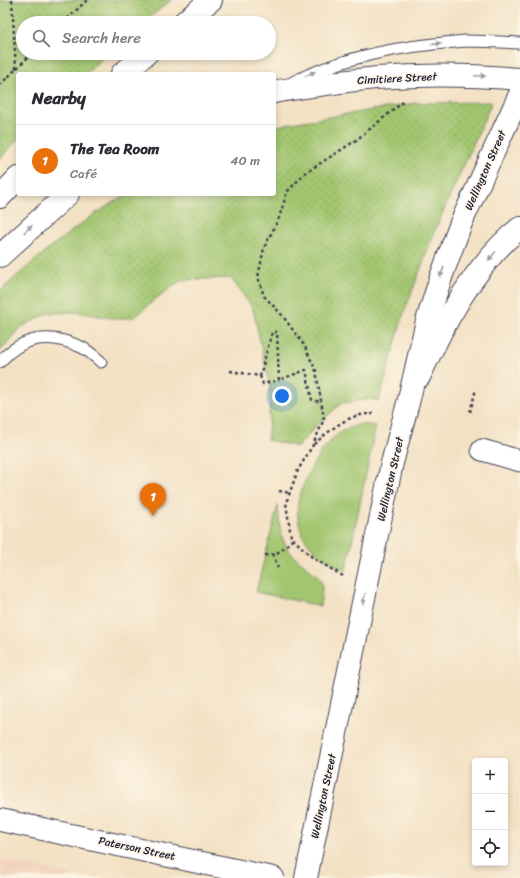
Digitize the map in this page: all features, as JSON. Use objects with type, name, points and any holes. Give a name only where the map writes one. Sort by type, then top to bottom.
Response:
[{"type":"main road","points":[[192,16],[211,0]]},
{"type":"main road","points":[[124,72],[139,60]]},
{"type":"main road","name":"Cimitiere Street","points":[[276,92],[332,82],[375,78],[461,75],[520,80]]},
{"type":"main road","name":"Wellington Street","points":[[306,878],[392,463],[410,399],[427,321],[440,277],[461,223],[520,94]]},
{"type":"main road","points":[[0,197],[16,180]]},
{"type":"main road","points":[[0,256],[33,224],[66,196]]},
{"type":"main road","points":[[410,399],[428,357],[447,320],[460,299],[492,256],[509,236],[520,228]]},
{"type":"main road","name":"Paterson Street","points":[[0,820],[273,878]]},
{"type":"street","points":[[482,450],[520,461]]},
{"type":"lane","points":[[276,91],[309,74],[348,60],[375,53],[464,41],[520,43]]},
{"type":"lane","points":[[0,362],[7,354],[18,346],[36,339],[58,339],[82,347],[101,362]]},
{"type":"path","points":[[12,0],[16,69]]},
{"type":"path","points":[[70,16],[87,0]]},
{"type":"path","points":[[0,85],[25,60]]},
{"type":"path","points":[[344,576],[313,558],[290,537],[286,504],[298,470],[313,445],[324,419],[322,402],[316,371],[304,345],[282,315],[264,296],[258,277],[264,248],[279,218],[287,192],[305,174],[355,141],[405,100]]},
{"type":"path","points":[[279,380],[276,332],[272,332],[260,376],[263,384],[279,380],[306,370],[312,400],[322,402]]},
{"type":"path","points":[[230,371],[260,376]]},
{"type":"path","points":[[470,412],[476,388]]},
{"type":"path","points":[[313,445],[338,424],[362,414],[373,414]]},
{"type":"path","points":[[279,490],[290,493]]},
{"type":"path","points":[[265,555],[280,552],[293,539]]},
{"type":"path","points":[[273,554],[278,568]]},
{"type":"shaded area","points":[[0,859],[85,878],[0,878]]},
{"type":"green space","points":[[0,0],[171,0],[152,16],[16,16],[16,60],[101,60],[88,72],[16,72],[16,141],[0,159]]},
{"type":"green space","points":[[492,102],[435,230],[404,313],[379,401],[371,399],[342,403],[315,427],[298,447],[267,440],[270,387],[253,309],[231,278],[182,280],[158,297],[135,317],[118,319],[76,312],[49,313],[21,327],[0,351],[0,291],[45,252],[93,215],[110,204],[124,196],[276,196],[276,127],[285,124],[416,103]]},
{"type":"green space","points":[[361,424],[376,426],[346,571],[322,557],[308,543],[302,533],[299,523],[298,503],[306,479],[316,459],[330,441],[346,429]]},
{"type":"green space","points":[[278,505],[280,529],[286,547],[321,581],[322,590],[320,606],[256,592]]},
{"type":"place","name":"The Tea Room","points":[[153,516]]}]
